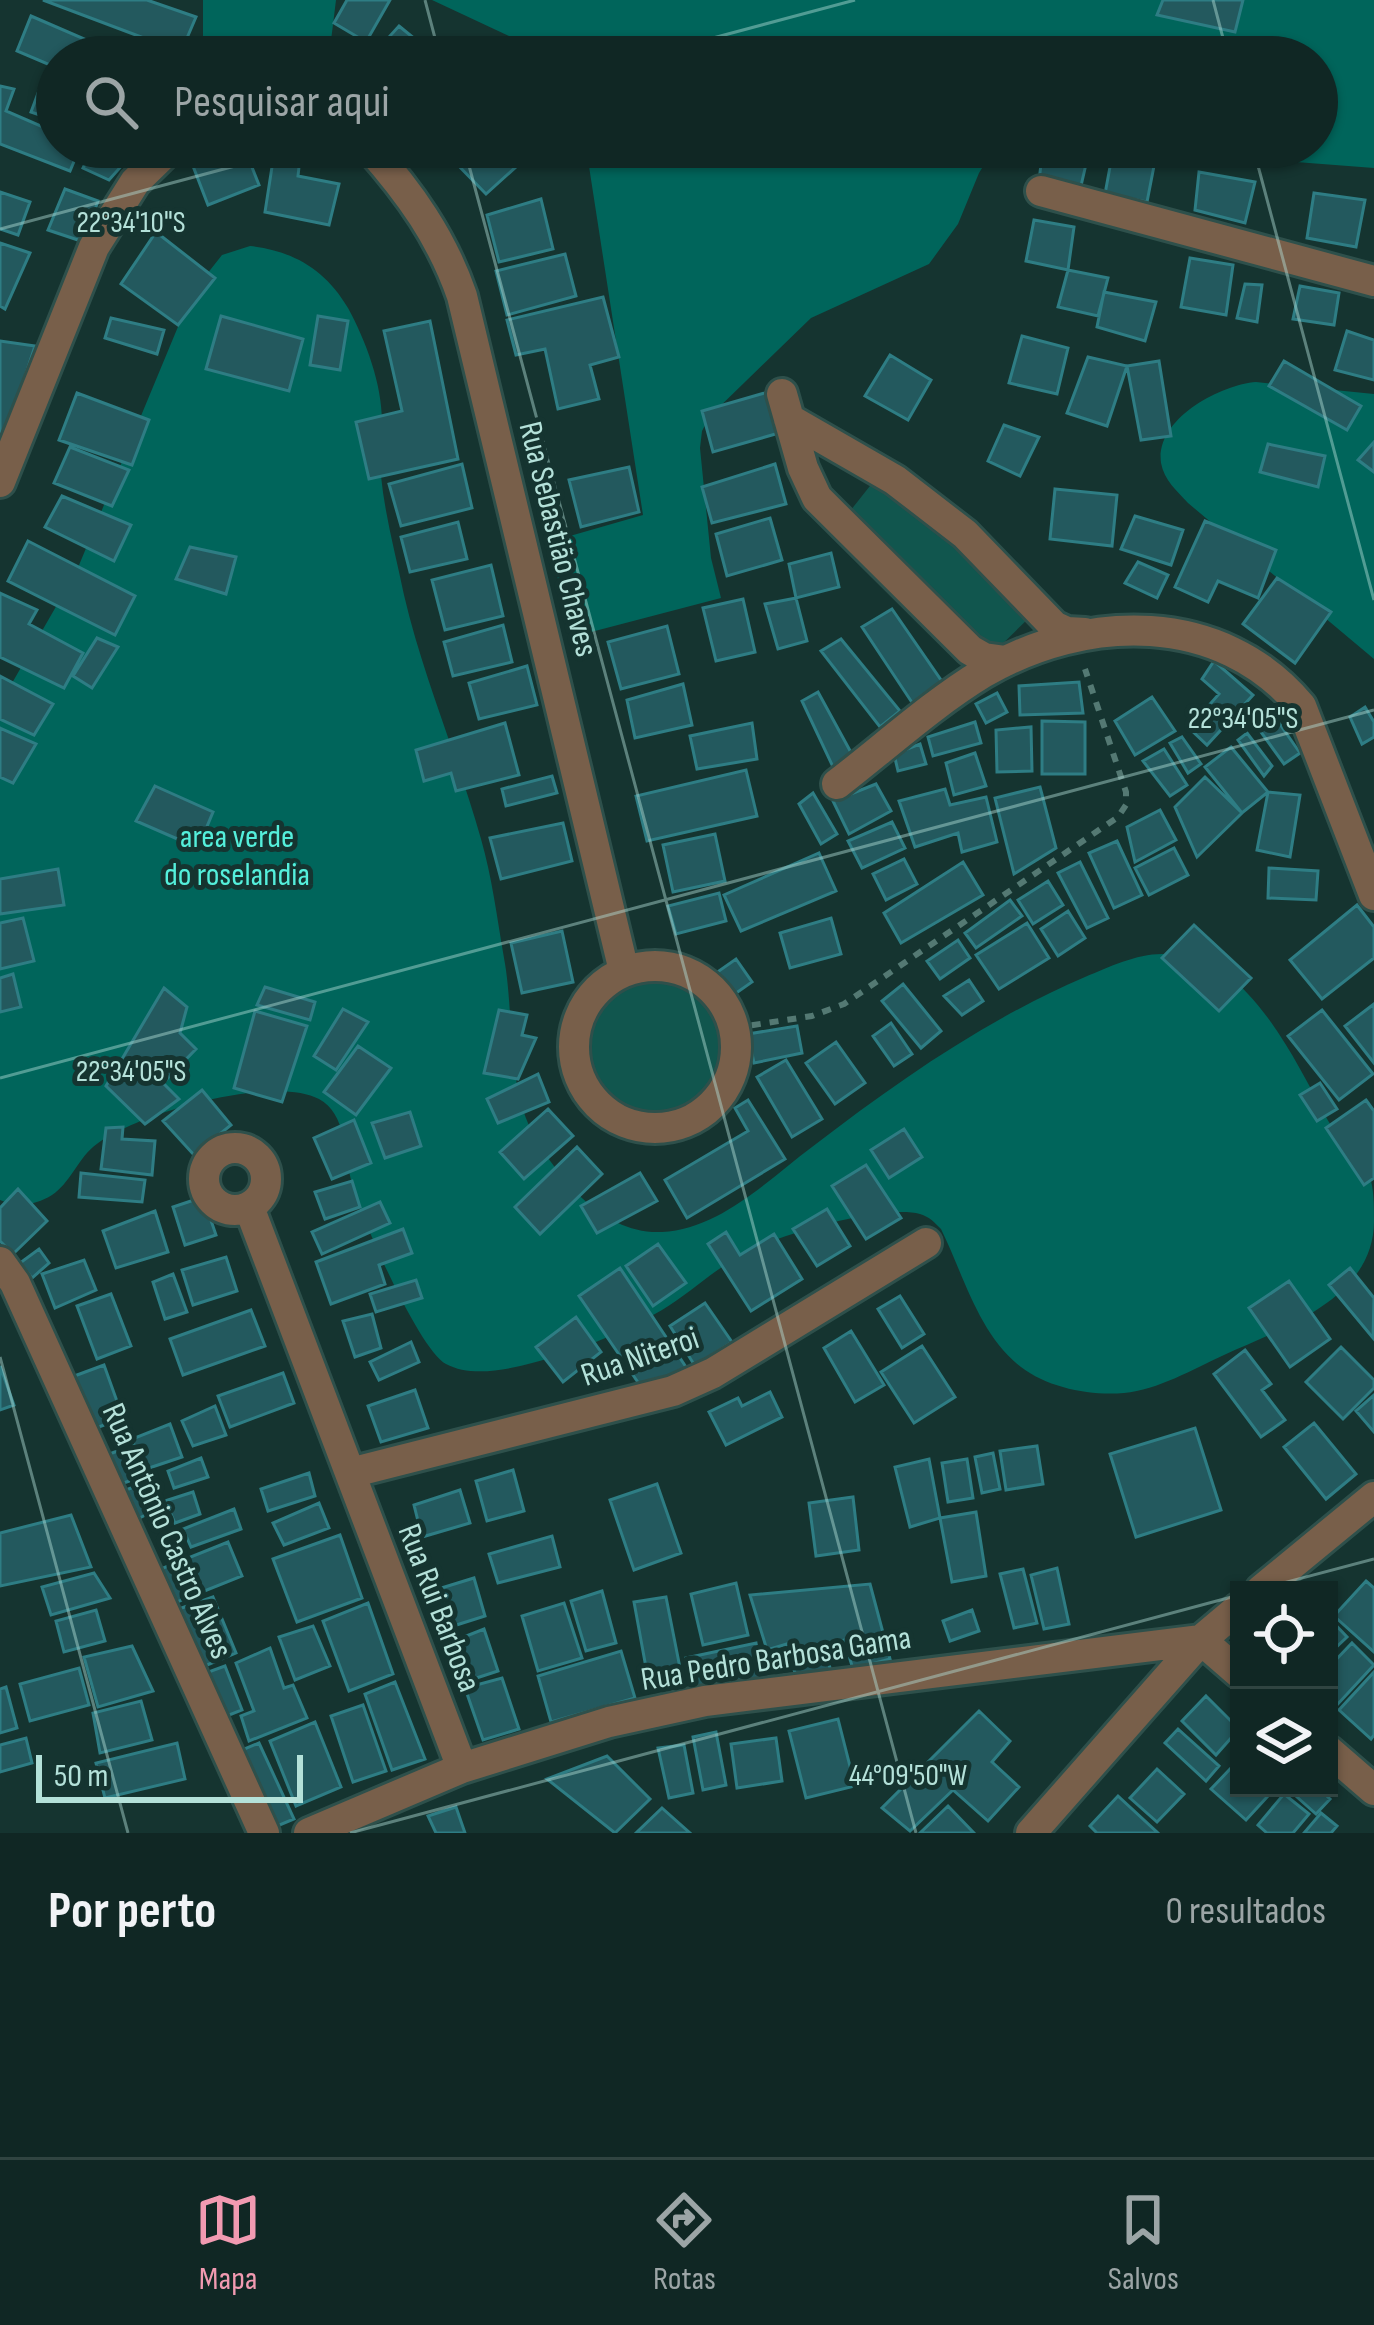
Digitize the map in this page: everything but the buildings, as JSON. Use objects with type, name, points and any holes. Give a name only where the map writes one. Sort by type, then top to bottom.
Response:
[{"type":"street","points":[[0,482],[94,247],[125,194],[150,168]]},
{"type":"street","name":"Rua Sebastião Chaves","points":[[386,168],[424,214],[446,252],[462,296],[625,971]]},
{"type":"street","points":[[1041,191],[1374,281]]},
{"type":"street","points":[[1006,661],[970,650],[825,507],[808,480],[785,407],[895,480],[965,534],[1054,626],[1067,632],[1184,632],[1258,664],[1281,682],[1301,706],[1374,895]]},
{"type":"street","points":[[837,784],[971,681],[1006,661],[1102,632]]},
{"type":"street","points":[[659,966],[692,975],[719,997],[734,1028],[731,1076],[710,1107],[689,1120],[641,1127],[597,1105],[582,1085],[574,1061],[580,1013],[594,992],[625,971],[659,966]]},
{"type":"street","name":"Rua Rui Barbosa","points":[[249,1207],[462,1768]]},
{"type":"street","name":"Rua Niteroi","points":[[350,1473],[673,1391],[713,1373],[926,1243]]},
{"type":"street","name":"Rua Antônio Castro Alves","points":[[0,1262],[15,1283],[264,1833]]},
{"type":"street","points":[[1272,1581],[1374,1497]]},
{"type":"street","points":[[1030,1833],[1201,1640],[1230,1616]]},
{"type":"street","points":[[1201,1640],[1230,1665]]},
{"type":"street","name":"Rua Pedro Barbosa Gama","points":[[309,1833],[462,1768],[609,1723],[705,1701],[1201,1640]]},
{"type":"street","points":[[1338,1759],[1374,1790]]},
{"type":"path","points":[[734,1028],[812,1016],[844,1004],[1118,817],[1126,805],[1126,792],[1083,657],[1102,632]]},
{"type":"green space","points":[[203,0],[336,0],[332,36],[203,36]]},
{"type":"green space","points":[[432,0],[1374,0],[1374,168],[1338,165],[1338,36],[509,36]]},
{"type":"green space","points":[[589,168],[982,168],[958,224],[929,264],[811,318],[710,416],[700,448],[711,558],[721,598],[572,637],[549,542],[643,515]]},
{"type":"green space","name":"area verde do roselandia","points":[[250,246],[280,252],[318,273],[339,294],[367,349],[379,393],[383,491],[404,595],[488,868],[523,1111],[554,1166],[584,1200],[620,1224],[640,1230],[662,1232],[704,1222],[742,1201],[910,1076],[1012,1012],[1123,962],[1178,955],[1219,968],[1256,1003],[1330,1124],[1367,1172],[1374,1200],[1370,1248],[1359,1271],[1342,1290],[1298,1321],[1162,1383],[1124,1393],[1084,1392],[1044,1380],[1006,1354],[983,1322],[934,1222],[920,1214],[881,1213],[760,1246],[733,1259],[662,1310],[595,1342],[528,1364],[471,1371],[446,1364],[434,1353],[406,1309],[356,1197],[335,1114],[319,1099],[269,1091],[169,1111],[112,1134],[93,1147],[52,1195],[20,1205],[0,1200],[0,704],[77,570],[192,293],[222,255]]},
{"type":"green space","points":[[1256,382],[1374,394],[1374,659],[1188,503],[1165,475],[1162,447],[1179,419],[1209,397]]},
{"type":"green space","points":[[877,477],[1033,614],[989,657],[843,520]]},
{"type":"green space","points":[[655,971],[683,977],[707,993],[723,1017],[729,1045],[723,1073],[707,1097],[683,1113],[655,1119],[627,1113],[603,1097],[587,1073],[581,1045],[587,1017],[603,993],[627,977]]}]
